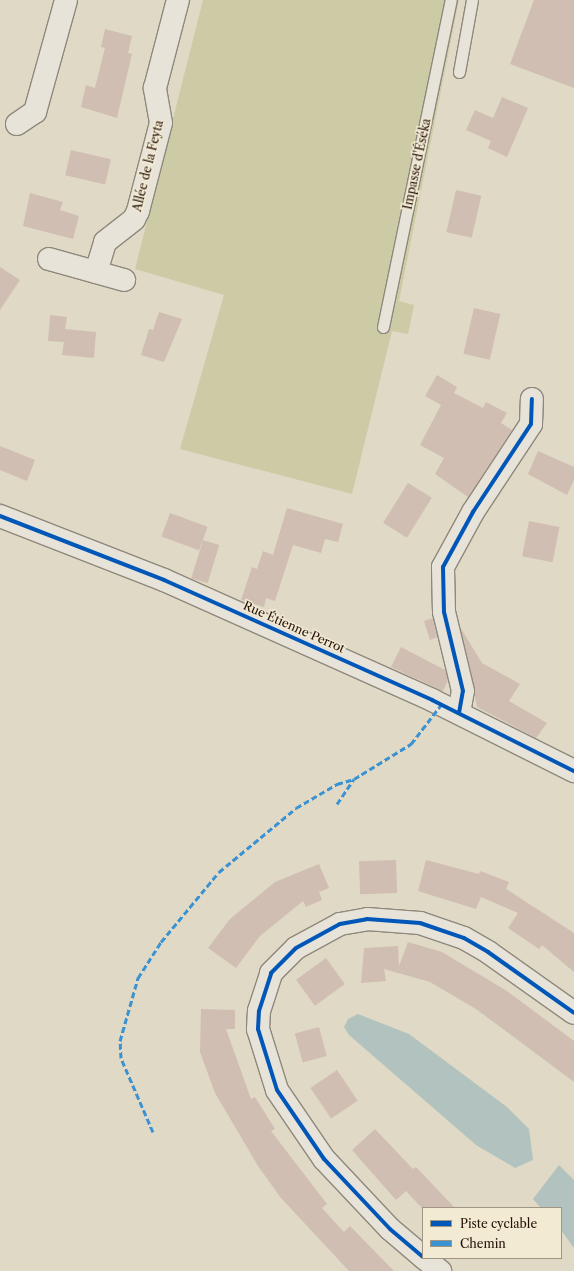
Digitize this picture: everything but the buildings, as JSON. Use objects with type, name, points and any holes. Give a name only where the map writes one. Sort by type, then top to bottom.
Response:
[{"type":"street","points":[[16,124],[35,112],[66,0]]},
{"type":"street","name":"Allée de la Feyta","points":[[96,272],[106,242],[134,219],[138,211],[161,123],[155,88],[178,0]]},
{"type":"street","points":[[49,259],[124,280]]},
{"type":"street","points":[[459,713],[464,691],[444,612],[443,567],[473,512],[531,424],[532,398]]},
{"type":"street","name":"Rue Étienne Perrot","points":[[0,516],[164,580],[459,713],[574,771]]},
{"type":"street","points":[[422,1255],[390,1229],[324,1159],[277,1090],[258,1029],[259,1011],[271,973],[296,948],[340,924],[366,919],[420,923],[464,938],[488,952],[574,1013]]},
{"type":"street","points":[[426,1259],[440,1271]]},
{"type":"lane","name":"Impasse d'Éséka","points":[[383,327],[451,0]]},
{"type":"lane","points":[[458,72],[472,0]]},
{"type":"green space","points":[[203,0],[459,0],[399,301],[414,305],[408,334],[392,331],[352,494],[180,449],[224,295],[135,269]]},
{"type":"shaded area","points":[[358,1014],[409,1034],[507,1107],[529,1129],[533,1160],[515,1168],[476,1145],[349,1035],[344,1027],[348,1019]]},
{"type":"shaded area","points":[[559,1165],[574,1180],[574,1248],[562,1231],[562,1207],[540,1207],[533,1199]]},
{"type":"marked path","points":[[337,804],[354,779],[411,744],[441,705]]},
{"type":"marked path","points":[[153,1132],[121,1058],[120,1041],[138,978],[161,942],[219,872],[296,808],[337,784],[354,779]]},
{"type":"cycle path","points":[[459,713],[463,691],[444,612],[443,567],[473,512],[531,424],[532,399]]},
{"type":"cycle path","points":[[0,516],[164,580],[432,700],[574,771]]},
{"type":"cycle path","points":[[422,1256],[390,1229],[324,1159],[277,1090],[258,1029],[259,1011],[271,973],[296,948],[340,924],[367,919],[420,923],[464,938],[488,952],[574,1013]]}]
